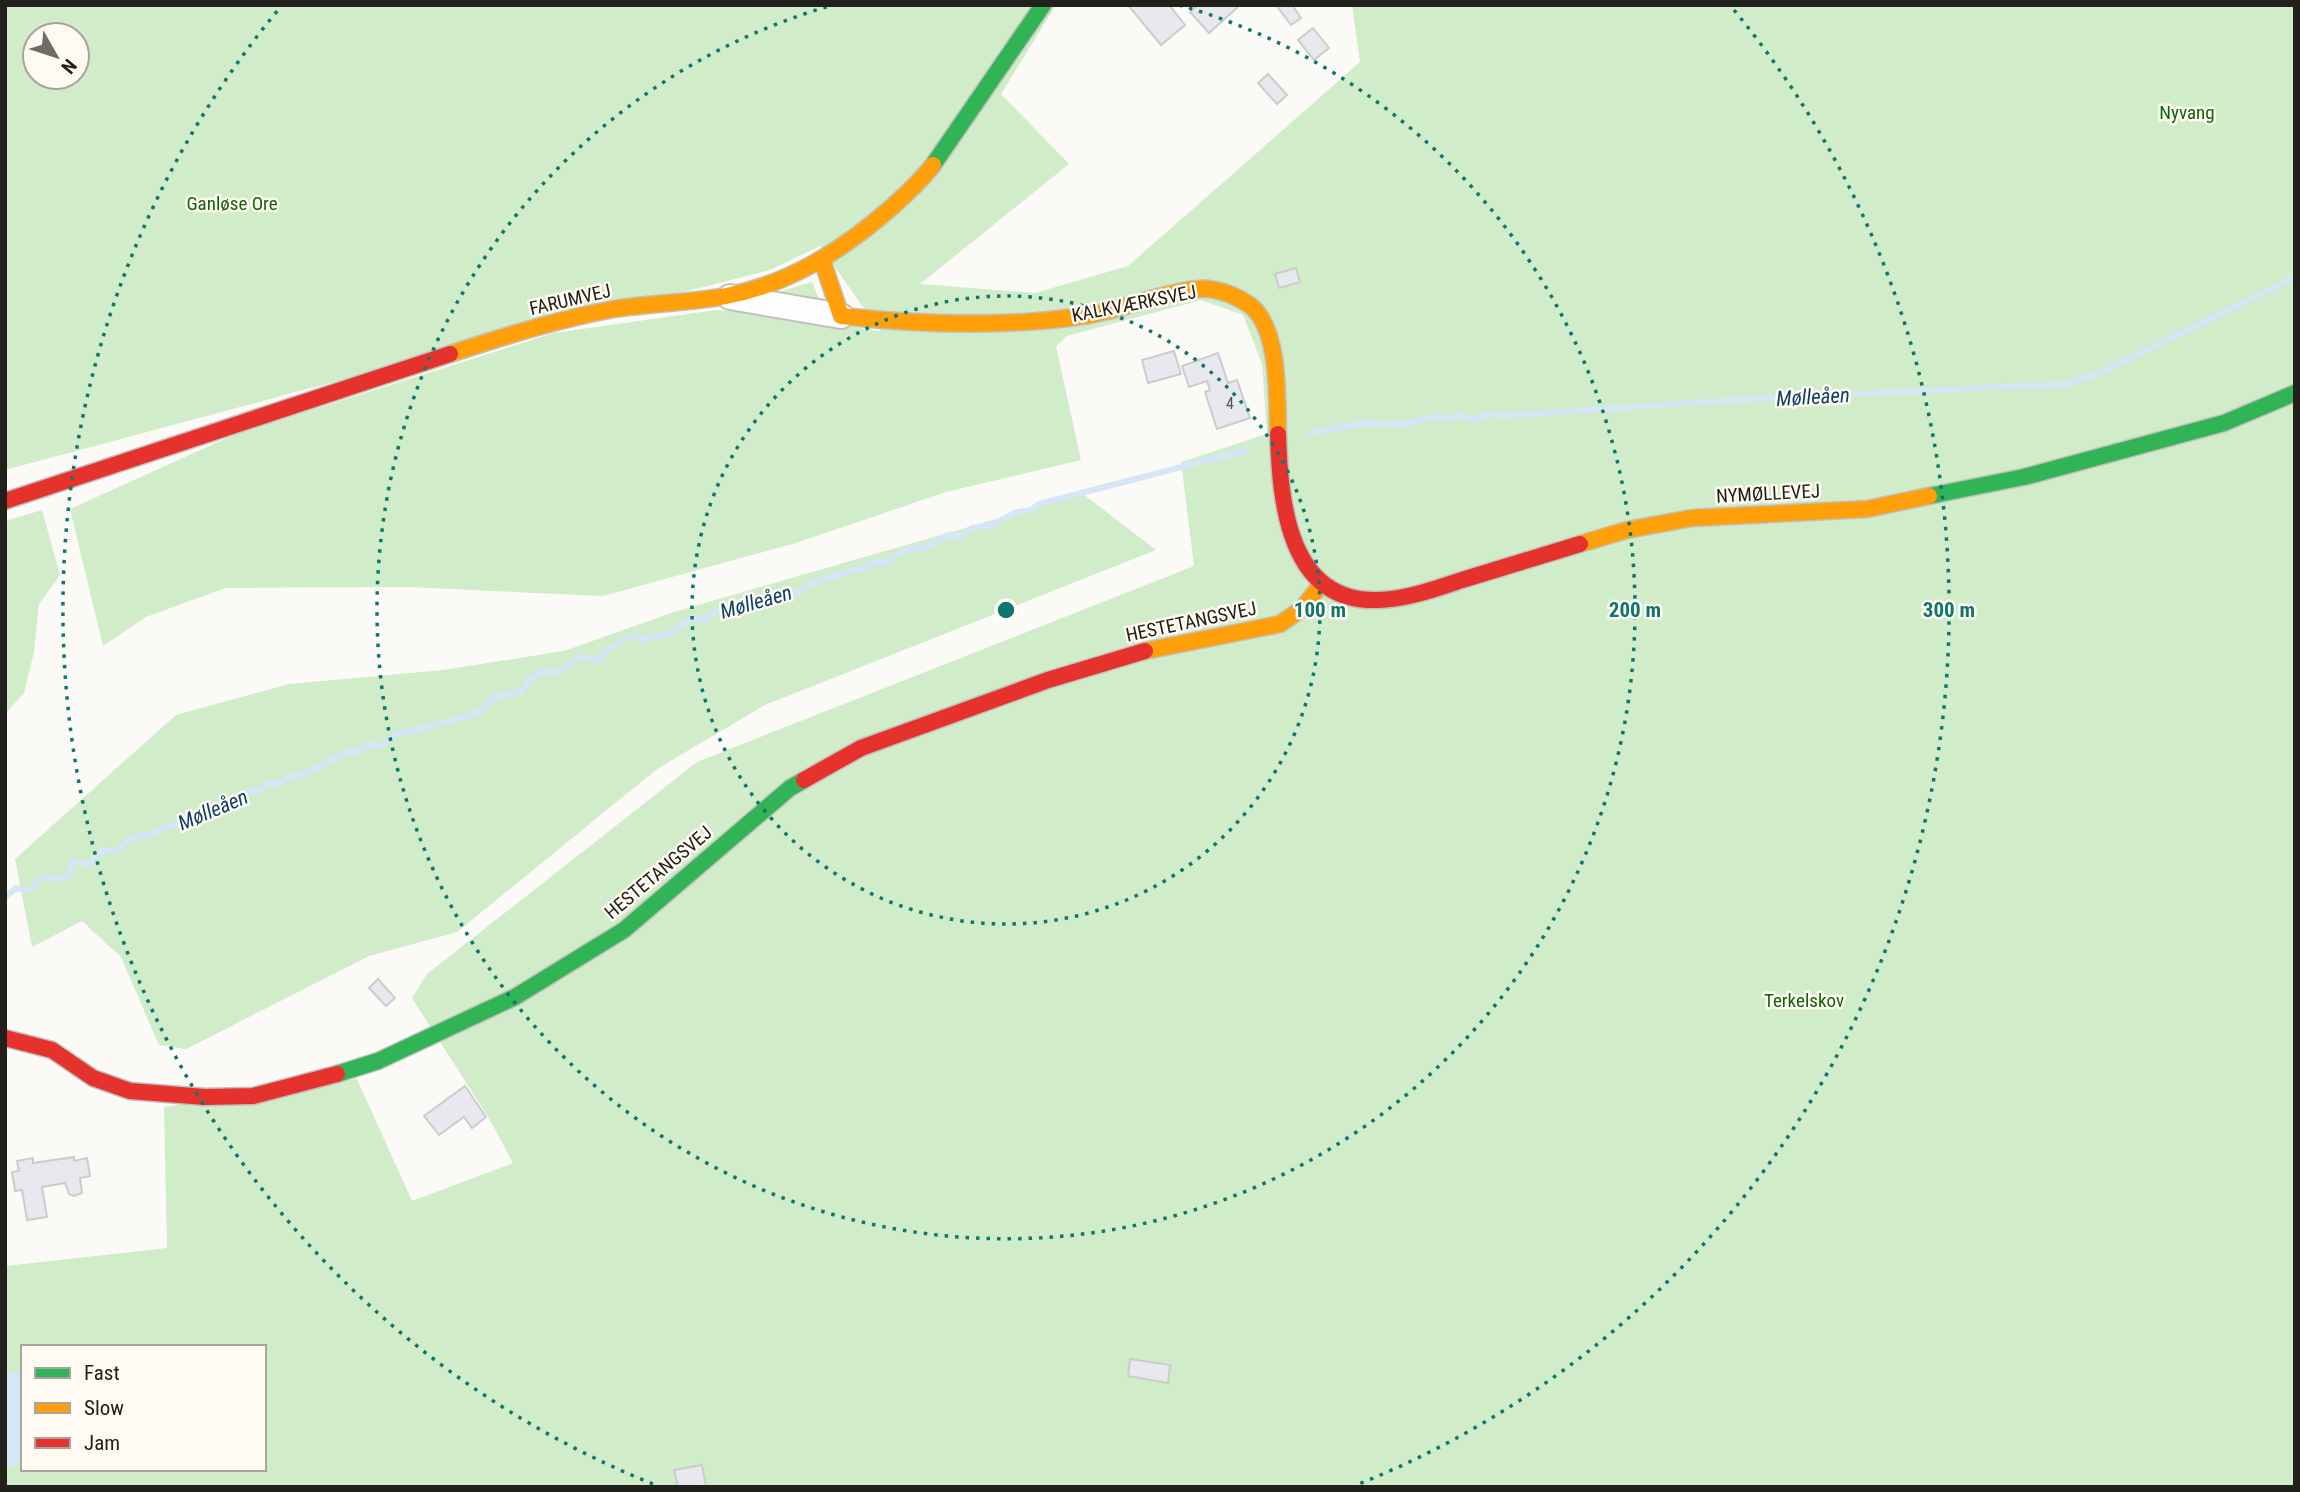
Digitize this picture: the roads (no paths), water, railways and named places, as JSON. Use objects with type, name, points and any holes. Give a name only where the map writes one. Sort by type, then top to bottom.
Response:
[{"type":"street","name":"FARUMVEJ","points":[[5,501],[458,351],[563,320],[616,309],[726,296],[777,282],[822,260],[886,214],[923,179],[1043,5]]},
{"type":"street","points":[[822,260],[841,316]]},
{"type":"street","name":"KALKVÆRKSVEJ","points":[[726,296],[841,316],[932,324],[1009,322],[1088,315],[1198,289],[1209,289],[1236,298],[1257,312],[1262,319],[1272,351],[1280,490],[1285,515]]},
{"type":"street","name":"NYMØLLEVEJ","points":[[1285,515],[1305,565],[1322,583],[1339,595],[1360,601],[1384,601],[1407,597],[1640,528],[1692,518],[1867,509],[2024,477],[2147,446],[2224,423],[2295,393]]},
{"type":"street","name":"HESTETANGSVEJ","points":[[5,1038],[52,1049],[93,1078],[130,1091],[205,1097],[253,1096],[378,1061],[515,998],[624,930],[790,788],[861,748],[1048,680],[1160,647],[1280,624],[1303,608],[1322,583]]},
{"type":"water","points":[[21,1371],[21,1461],[10,1468],[5,1461],[5,1374]]},
{"type":"waterway","name":"Mølleåen","points":[[1310,433],[1366,423],[1401,424],[1443,416],[1450,420],[1457,415],[1476,420],[1488,414],[1502,416],[1751,399],[2067,384],[2107,370],[2295,277]]},
{"type":"waterway","name":"Mølleåen","points":[[5,897],[16,888],[32,889],[42,876],[61,879],[69,875],[73,860],[89,865],[100,852],[116,852],[126,842],[141,834],[147,836],[170,825],[185,825],[200,813],[224,802],[233,802],[248,791],[261,790],[270,783],[280,784],[285,779],[310,771],[343,754],[361,750],[369,744],[380,747],[397,733],[471,715],[484,709],[493,697],[521,692],[529,681],[543,671],[557,672],[583,656],[594,661],[601,658],[606,650],[631,636],[635,635],[644,640],[653,635],[665,636],[692,618],[703,622],[714,612],[726,611],[753,600],[765,602],[784,591],[796,593],[813,583],[859,570],[874,562],[888,563],[896,555],[916,547],[922,549],[948,535],[961,537],[972,528],[992,525],[1017,512],[1031,510],[1039,504],[1247,450]]},
{"type":"park label","name":"Nyvang","points":[[2187,112]]},
{"type":"park label","name":"Ganløse Ore","points":[[232,203]]},
{"type":"park label","name":"Terkelskov","points":[[1804,1000]]}]
